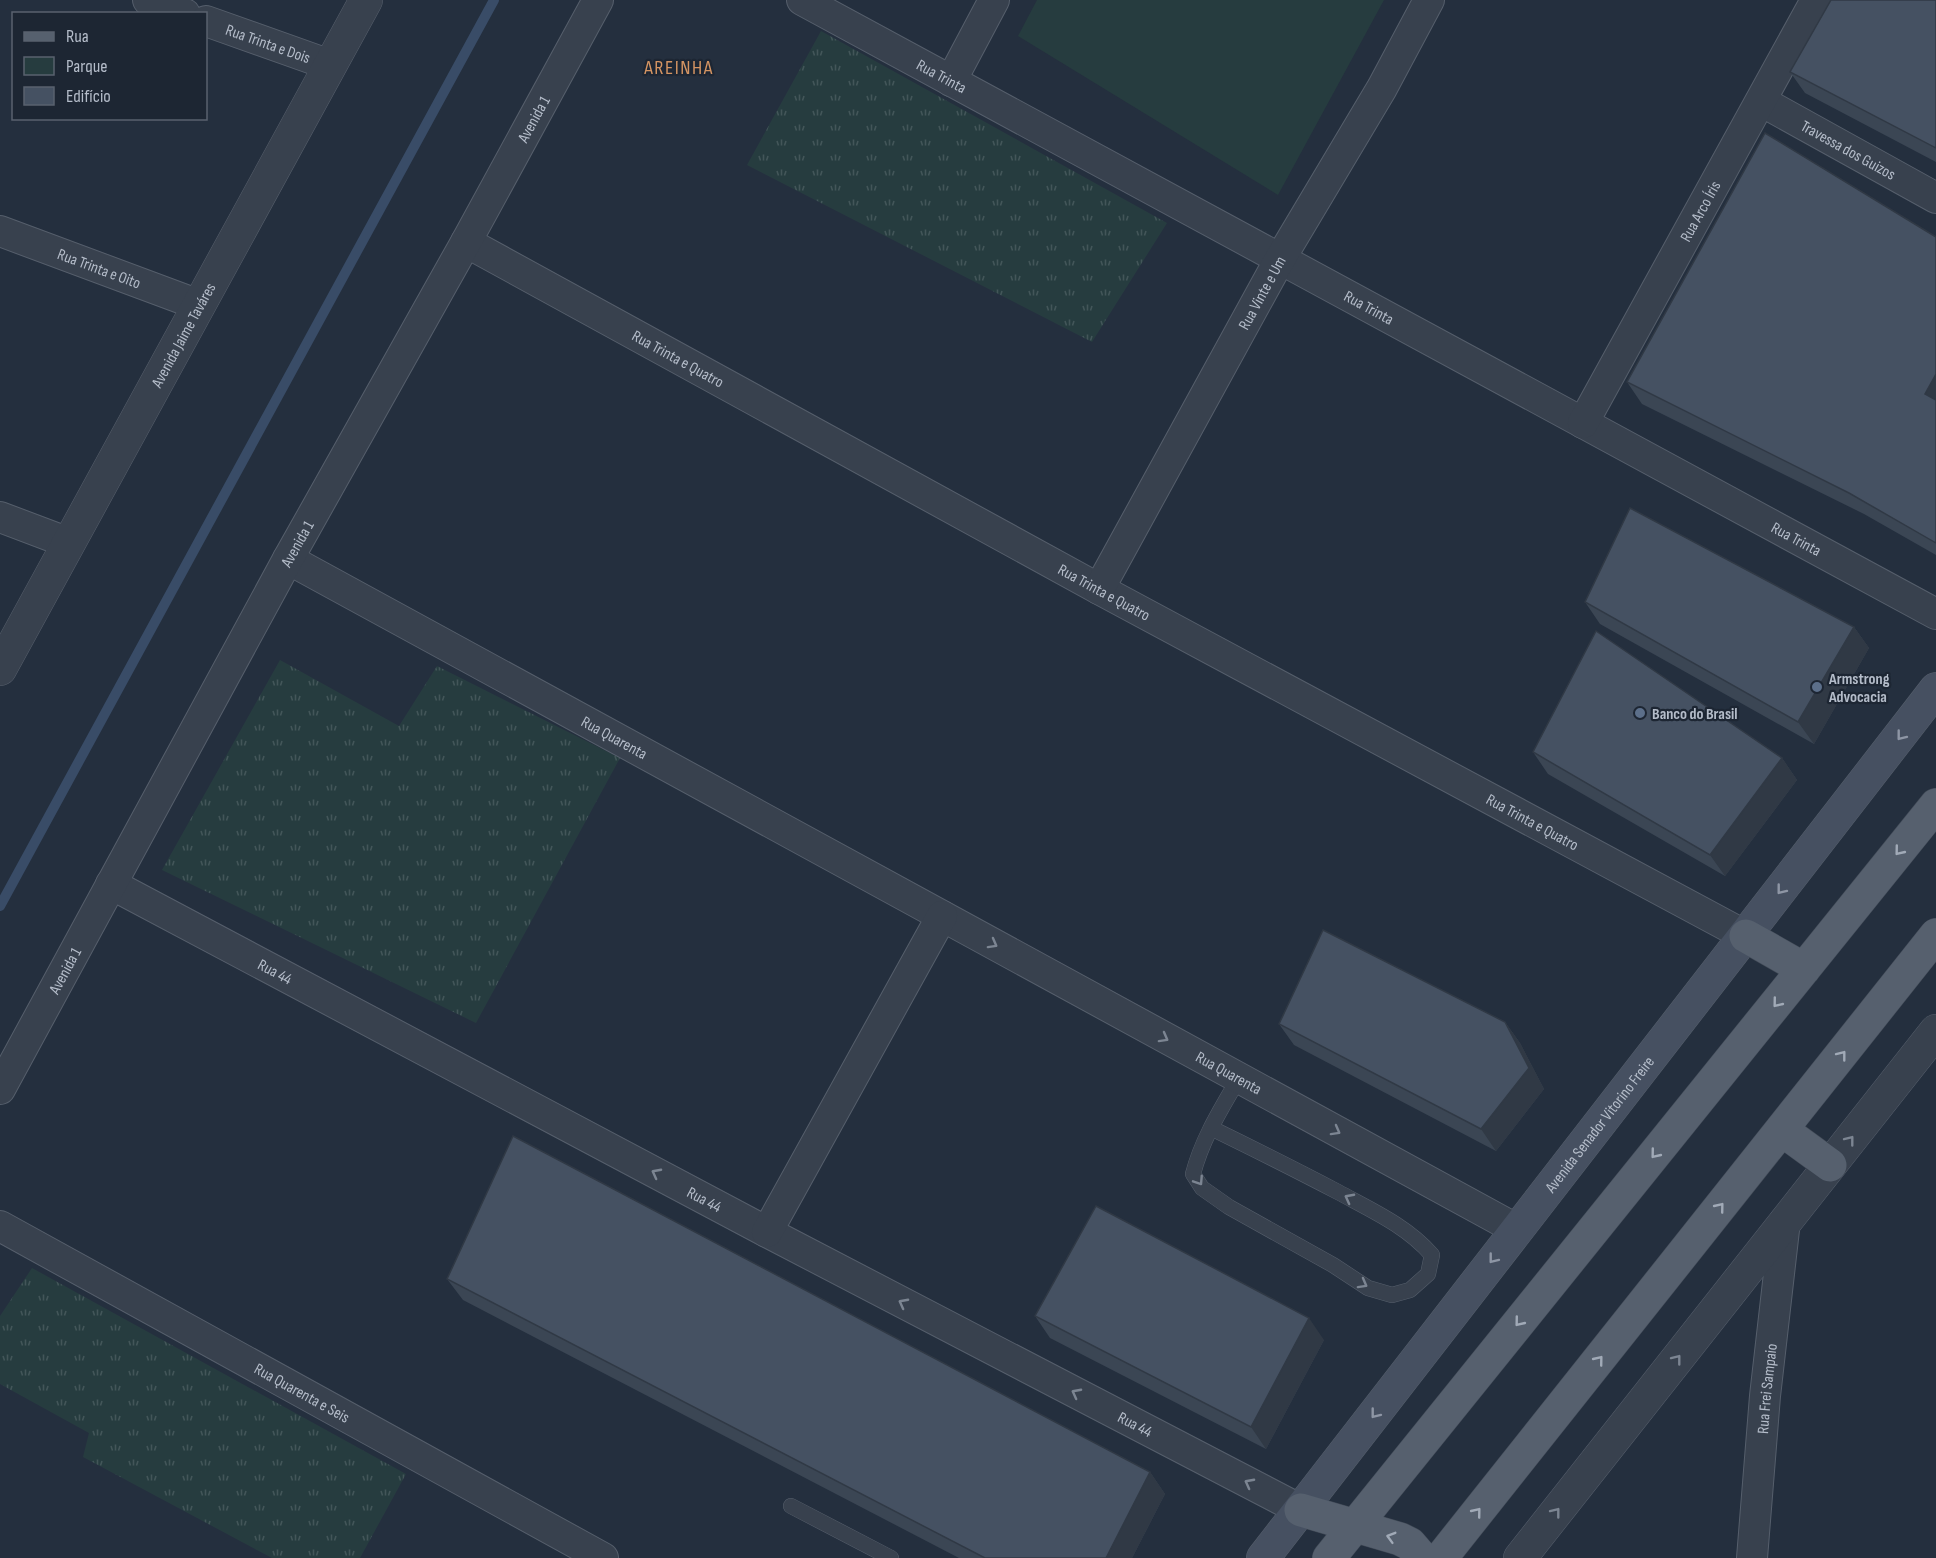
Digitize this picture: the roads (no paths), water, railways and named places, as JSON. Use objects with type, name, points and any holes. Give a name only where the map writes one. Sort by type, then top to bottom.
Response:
[{"type":"main road","name":"Avenida Senador Vitorino Freire","points":[[1263,1558],[1936,689]]},
{"type":"main road","points":[[1329,1558],[1936,805]]},
{"type":"main road","points":[[1441,1558],[1936,935]]},
{"type":"main road","points":[[1746,936],[1804,969]]},
{"type":"main road","points":[[1782,1130],[1830,1165]]},
{"type":"main road","points":[[1301,1510],[1400,1539],[1410,1544],[1422,1558]]},
{"type":"street","points":[[148,0],[180,12]]},
{"type":"street","name":"Avenida Jaime Taváres","points":[[0,669],[366,0]]},
{"type":"street","name":"Avenida 1","points":[[0,1089],[288,559],[466,242],[598,0]]},
{"type":"street","name":"Rua Trinta","points":[[802,0],[1936,614]]},
{"type":"street","points":[[951,81],[994,0]]},
{"type":"street","name":"Rua Vinte e Um","points":[[1099,589],[1280,259],[1382,88],[1429,0]]},
{"type":"street","name":"Rua Arco Íris","points":[[1583,423],[1816,0]]},
{"type":"street","name":"Rua Trinta e Dois","points":[[207,21],[330,65]]},
{"type":"street","name":"Travessa dos Guizos","points":[[1761,101],[1936,198]]},
{"type":"street","name":"Rua Trinta e Oito","points":[[0,231],[199,306]]},
{"type":"street","name":"Rua Trinta e Quatro","points":[[466,242],[1099,589],[1746,936]]},
{"type":"street","points":[[0,517],[69,543]]},
{"type":"street","name":"Rua Quarenta","points":[[288,559],[1516,1230]]},
{"type":"street","name":"Rua 44","points":[[111,884],[767,1232],[1301,1510]]},
{"type":"street","points":[[767,1232],[942,916]]},
{"type":"street","points":[[1520,1558],[1936,1031]]},
{"type":"street","name":"Rua Frei Sampaio","points":[[1752,1558],[1765,1396],[1785,1221]]},
{"type":"street","name":"Rua Quarenta e Seis","points":[[0,1226],[603,1558]]},
{"type":"lane","points":[[1211,1128],[1388,1218],[1420,1241],[1432,1255],[1428,1274],[1410,1290],[1392,1295],[1368,1288],[1333,1265],[1229,1207],[1202,1188],[1193,1174],[1199,1153],[1211,1128],[1239,1078]]},
{"type":"lane","points":[[791,1506],[891,1558]]},
{"type":"waterway","points":[[0,906],[494,0]]},
{"type":"place","name":"Armstrong Advocacia","points":[[1817,687]]},
{"type":"place","name":"Banco do Brasil","points":[[1640,713]]},
{"type":"district","name":"AREINHA","points":[[679,67]]}]
